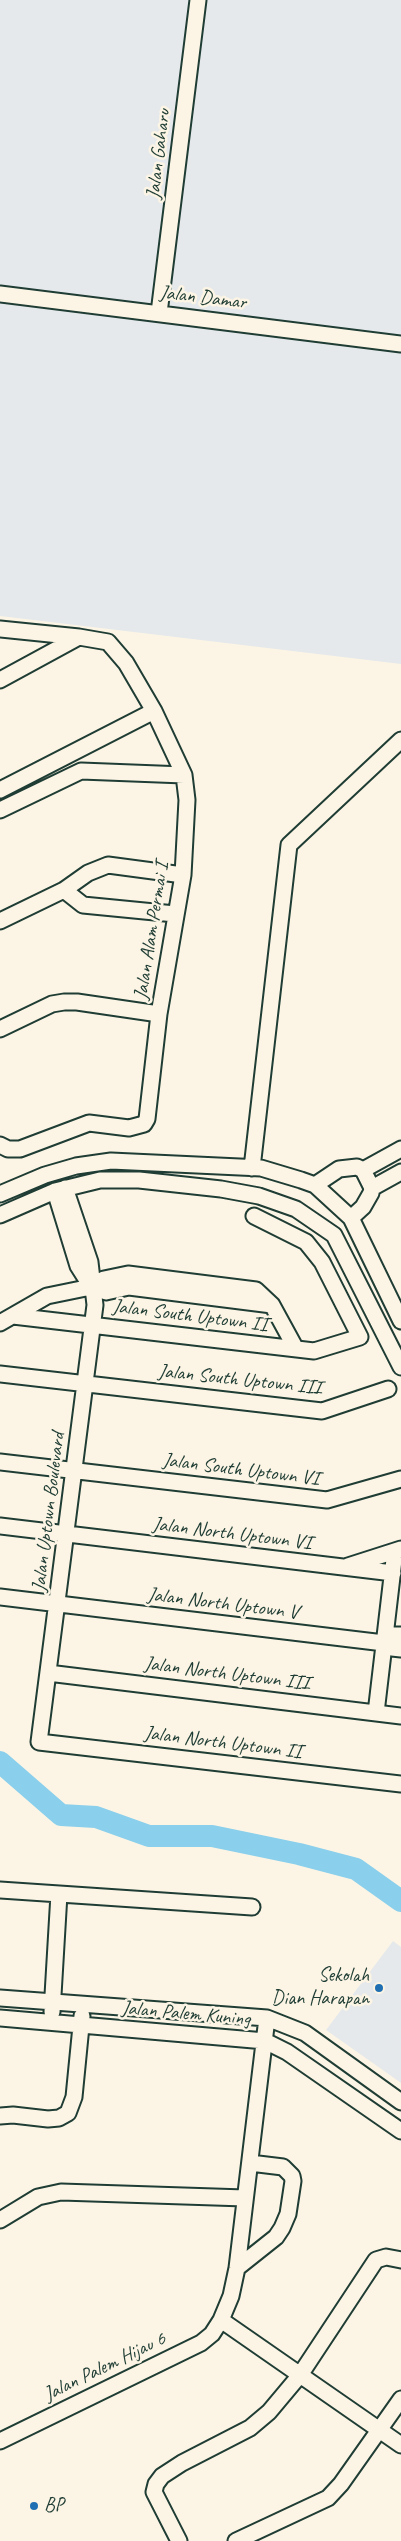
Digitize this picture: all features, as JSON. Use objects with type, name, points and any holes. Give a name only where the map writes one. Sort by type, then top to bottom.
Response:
[{"type":"street","name":"Jalan Gaharu","points":[[159,313],[198,0]]},
{"type":"street","name":"Jalan Damar","points":[[0,294],[401,344]]},
{"type":"street","name":"Jalan Alam Permai I","points":[[0,629],[79,636],[108,642],[117,650],[154,711],[184,775],[187,800],[183,875],[159,1014],[147,1119],[144,1124],[129,1128],[89,1123],[20,1149],[8,1149],[0,1145]]},
{"type":"street","points":[[0,680],[79,636]]},
{"type":"street","points":[[0,790],[154,711]]},
{"type":"street","points":[[252,1168],[290,845],[401,740]]},
{"type":"street","points":[[77,749],[80,771]]},
{"type":"street","points":[[0,810],[80,771],[184,775]]},
{"type":"street","points":[[0,921],[64,890],[88,873],[108,865],[183,875]]},
{"type":"street","points":[[64,890],[83,905],[176,914]]},
{"type":"street","points":[[0,1029],[52,1004],[64,1002],[77,1002],[159,1014]]},
{"type":"street","points":[[363,1170],[401,1149]]},
{"type":"street","points":[[0,1194],[76,1166],[111,1161],[261,1168],[316,1185],[351,1218],[401,1321]]},
{"type":"street","points":[[316,1185],[338,1169],[357,1167],[363,1170],[372,1188],[369,1199],[351,1218]]},
{"type":"street","points":[[372,1188],[401,1172]]},
{"type":"street","points":[[0,1215],[60,1189],[100,1180],[139,1180],[221,1189],[259,1196],[296,1209],[334,1235],[401,1367]]},
{"type":"street","points":[[60,1189],[78,1266],[91,1287]]},
{"type":"street","name":"Jalan South Uptown II","points":[[6,1319],[93,1325],[314,1351],[360,1337],[322,1262],[306,1242],[254,1216]]},
{"type":"street","points":[[6,1319],[47,1296],[91,1287],[104,1279],[128,1274],[256,1290],[272,1305],[296,1349]]},
{"type":"street","name":"Jalan Uptown Boulevard","points":[[40,1742],[93,1325],[95,1305],[91,1287]]},
{"type":"street","name":"Jalan South Uptown III","points":[[0,1374],[322,1411],[388,1390]]},
{"type":"street","name":"Jalan South Uptown VI","points":[[0,1462],[327,1500],[401,1478]]},
{"type":"street","name":"Jalan North Uptown VI","points":[[0,1526],[392,1574]]},
{"type":"street","points":[[343,1567],[398,1550]]},
{"type":"street","points":[[376,1712],[392,1574],[398,1550]]},
{"type":"street","name":"Jalan North Uptown V","points":[[0,1597],[384,1643],[392,1648],[401,1649]]},
{"type":"street","points":[[384,1643],[394,1635],[401,1636]]},
{"type":"street","name":"Jalan North Uptown III","points":[[48,1673],[401,1716]]},
{"type":"street","name":"Jalan North Uptown II","points":[[40,1742],[401,1784]]},
{"type":"street","points":[[0,1890],[252,1907]]},
{"type":"street","points":[[51,2021],[59,1894]]},
{"type":"street","name":"Jalan Palem Kuning","points":[[0,1998],[267,2018],[305,2033],[401,2102]]},
{"type":"street","points":[[0,2116],[12,2115],[48,2119],[59,2118],[68,2114],[74,2097],[83,2005]]},
{"type":"street","name":"Jalan Palem Kuning","points":[[0,2018],[265,2041],[287,2052],[401,2131]]},
{"type":"street","name":"Jalan Palem Hijau 6","points":[[0,2441],[201,2342],[212,2334],[221,2320],[231,2296],[237,2268],[267,2018]]},
{"type":"street","points":[[237,2268],[276,2237],[282,2228],[288,2214],[294,2181],[292,2176],[283,2167],[250,2163]]},
{"type":"street","points":[[0,2220],[38,2197],[61,2192],[246,2198]]},
{"type":"street","points":[[179,2541],[154,2492],[156,2484],[162,2476],[250,2428],[269,2412],[300,2376],[376,2260],[392,2257],[401,2260]]},
{"type":"street","points":[[221,2320],[401,2445]]},
{"type":"street","points":[[236,2541],[328,2498],[341,2484],[380,2431],[401,2398]]},
{"type":"shaded area","points":[[0,0],[401,0],[401,664],[0,616]]},
{"type":"shaded area","name":"Sekolah Dian Harapan","points":[[393,1941],[401,1947],[401,2083],[326,2030]]},
{"type":"waterway","points":[[0,1762],[61,1815],[96,1817],[149,1836],[212,1836],[299,1854],[356,1869],[401,1901]]},
{"type":"place","name":"Sekolah Dian Harapan","points":[[379,1988]]},
{"type":"place","name":"BP","points":[[34,2506]]}]
